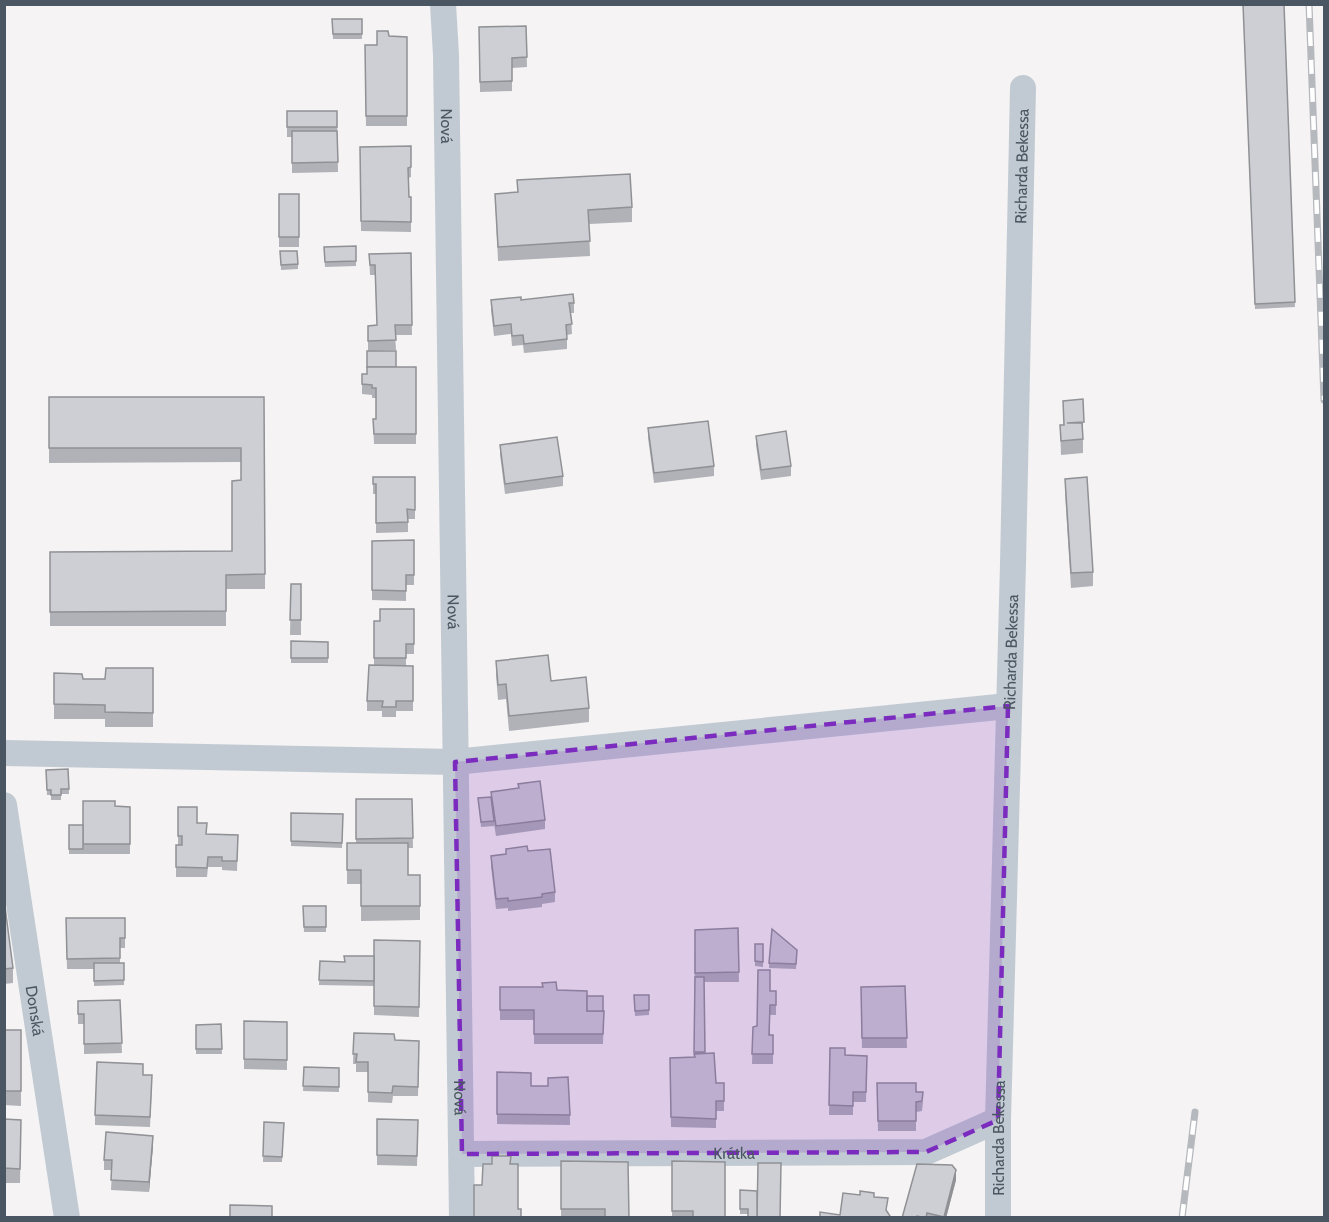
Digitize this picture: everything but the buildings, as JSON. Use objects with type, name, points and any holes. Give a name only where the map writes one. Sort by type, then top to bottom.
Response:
[{"type":"street","name":"Nová","points":[[443,4],[446,55],[462,1218]]},
{"type":"street","name":"Richarda Bekessa","points":[[998,1218],[998,1120],[1023,88]]},
{"type":"street","points":[[4,753],[455,762],[1008,706]]},
{"type":"street","name":"Donská","points":[[4,805],[67,1218]]},
{"type":"street","name":"Krátka","points":[[462,1154],[926,1152],[998,1120]]},
{"type":"highlighted area","points":[[1008,706],[998,1120],[926,1152],[462,1154],[455,762]]},
{"type":"railway","points":[[1309,4],[1324,400]]},
{"type":"railway","points":[[1182,1218],[1195,1112]]}]
